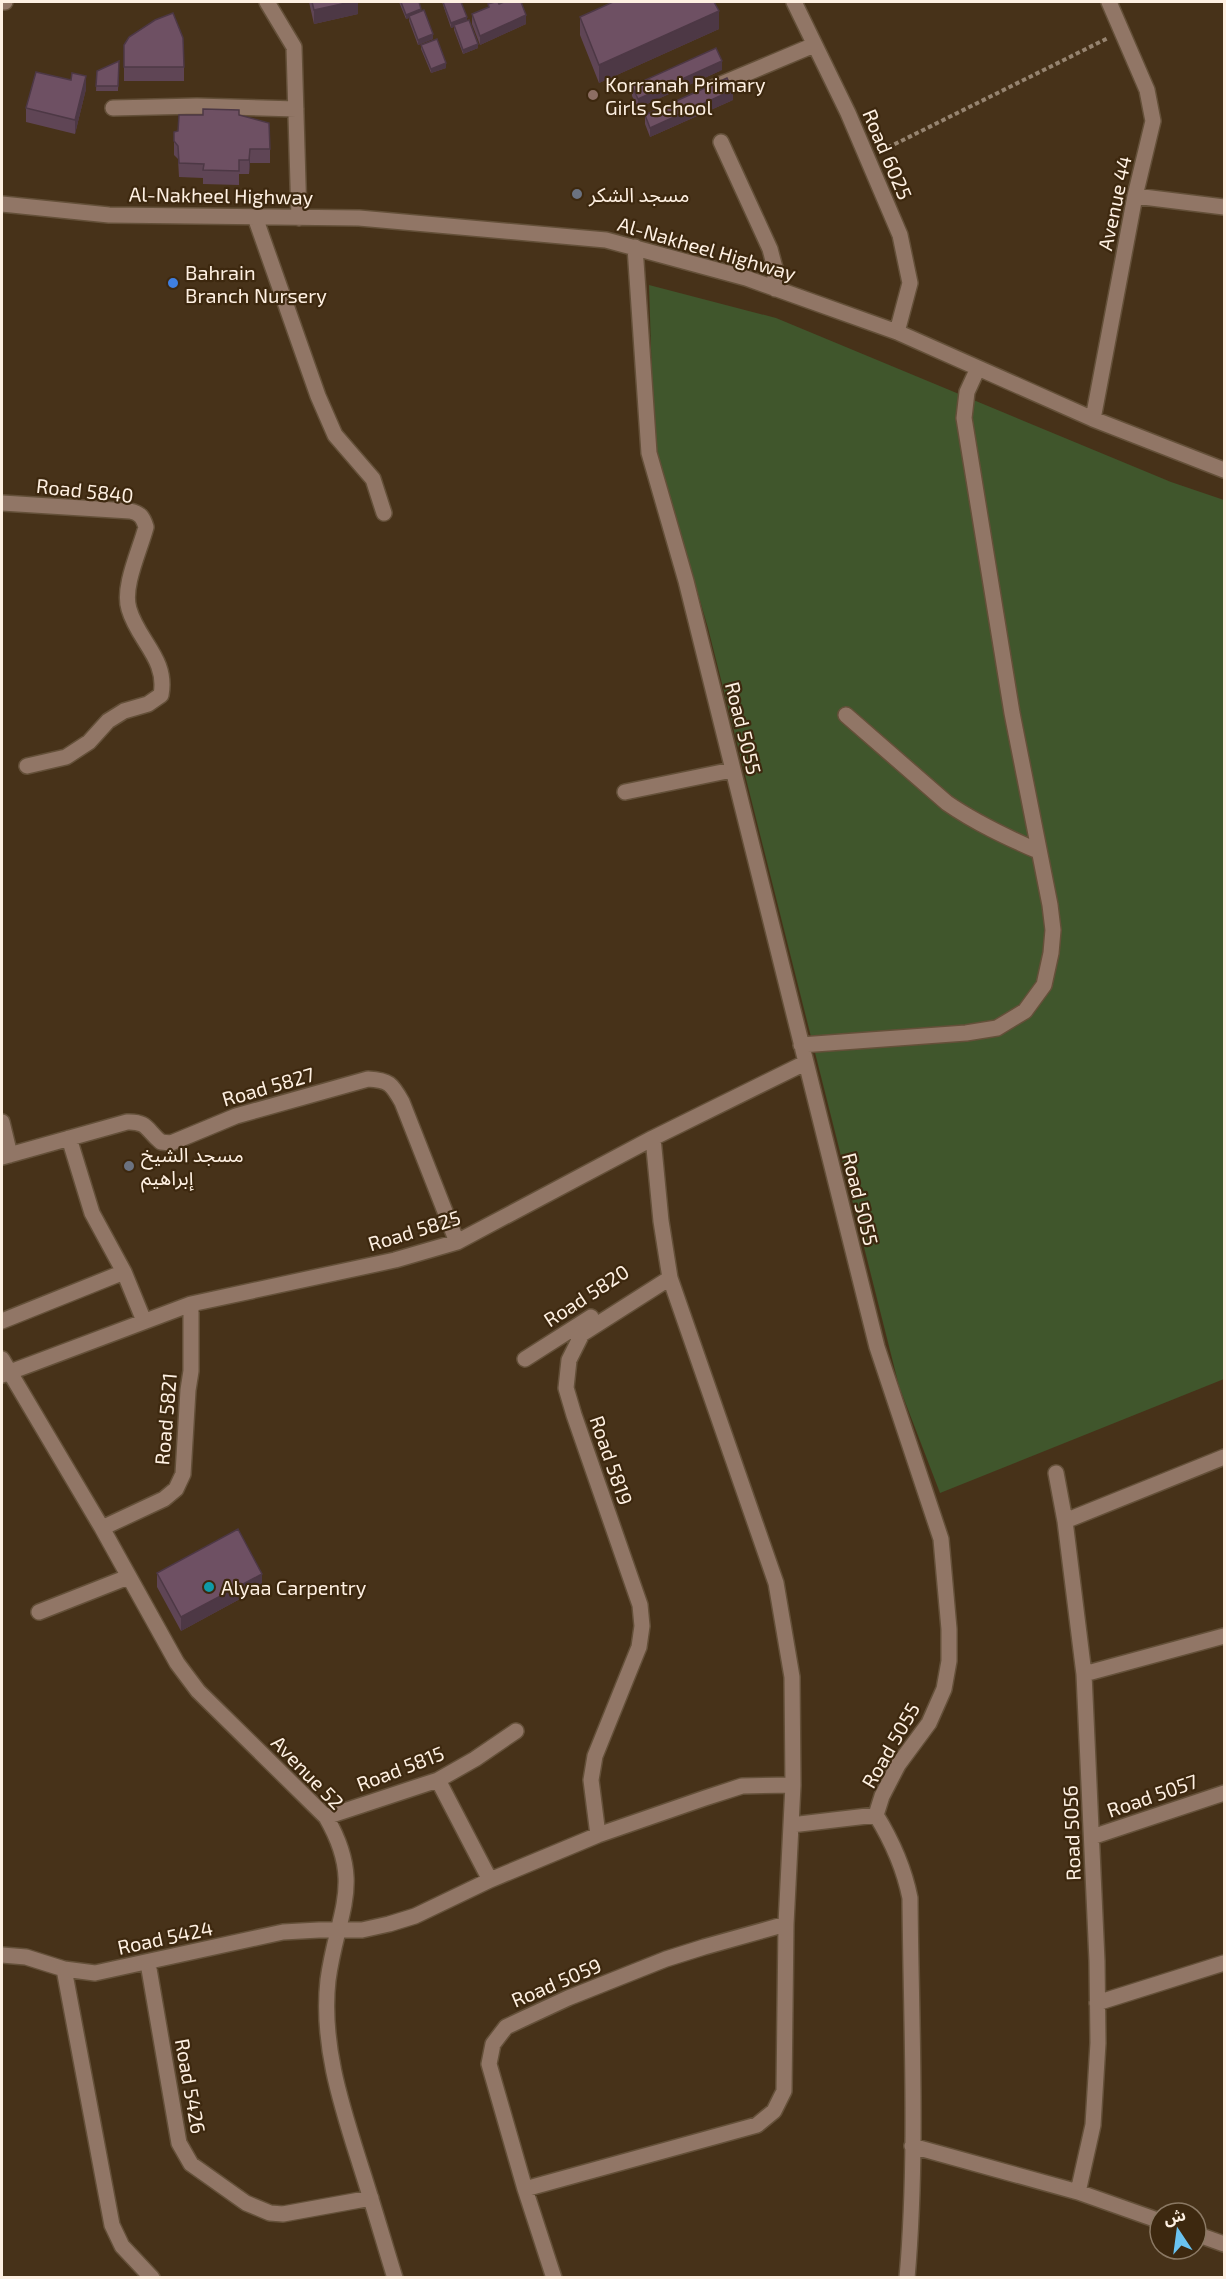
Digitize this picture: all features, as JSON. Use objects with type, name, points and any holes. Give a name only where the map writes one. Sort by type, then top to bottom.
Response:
[{"type":"street","points":[[267,2],[294,47],[299,218]]},
{"type":"street","name":"Road 6025","points":[[794,2],[867,157],[900,235],[910,282],[897,332]]},
{"type":"street","name":"Avenue 44","points":[[1094,419],[1135,196],[1153,121],[1147,90],[1109,2]]},
{"type":"street","points":[[693,96],[814,45]]},
{"type":"street","points":[[113,108],[197,106],[296,109]]},
{"type":"street","points":[[722,142],[770,249],[775,268],[775,289]]},
{"type":"street","points":[[1135,196],[1224,207]]},
{"type":"street","name":"Al-Nakheel Highway","points":[[2,204],[109,215],[359,218],[606,240],[746,278],[897,332],[1094,419],[1224,470]]},
{"type":"street","points":[[255,217],[318,396],[335,435],[373,479],[384,513]]},
{"type":"street","name":"Road 5055","points":[[635,247],[649,453],[686,580],[877,1347],[941,1539],[949,1661],[944,1689],[929,1723],[898,1766],[882,1796],[876,1815],[889,1837],[906,1879],[910,1898],[912,2146],[907,2277]]},
{"type":"street","points":[[801,1045],[966,1033],[998,1028],[1025,1011],[1044,985],[1053,930],[1050,905],[1012,713],[964,418],[967,392],[978,368]]},
{"type":"street","name":"Road 5840","points":[[2,503],[130,511],[138,513],[144,519],[146,527],[128,589],[128,608],[158,663],[164,682],[161,695],[148,704],[124,711],[108,721],[79,750],[66,757],[27,766]]},
{"type":"street","points":[[846,715],[947,803],[964,815],[1000,835],[1038,850]]},
{"type":"street","points":[[625,792],[732,770]]},
{"type":"street","name":"Road 5825","points":[[5,1374],[191,1304],[395,1260],[457,1242],[653,1137],[805,1063]]},
{"type":"street","name":"Road 5827","points":[[6,1156],[127,1122],[138,1121],[147,1126],[161,1142],[171,1143],[236,1116],[368,1079],[384,1080],[394,1088],[402,1102],[457,1242]]},
{"type":"street","points":[[2,1122],[6,1156]]},
{"type":"street","points":[[525,2189],[757,2125],[774,2111],[784,2091],[786,1924],[793,1785],[792,1677],[776,1583],[670,1272],[653,1137]]},
{"type":"street","points":[[69,1138],[92,1213],[124,1272],[144,1321]]},
{"type":"street","points":[[2,1321],[124,1272]]},
{"type":"street","name":"Road 5820","points":[[525,1359],[670,1272]]},
{"type":"street","name":"Road 5819","points":[[598,1835],[591,1780],[595,1756],[639,1647],[642,1626],[640,1605],[569,1397],[567,1388],[569,1360],[582,1335],[670,1272]]},
{"type":"street","name":"Road 5821","points":[[102,1528],[164,1499],[176,1489],[183,1474],[191,1371],[191,1304]]},
{"type":"street","name":"Avenue 52","points":[[2,1359],[5,1374],[102,1528],[177,1663],[198,1691],[326,1817],[339,1838],[346,1861],[347,1885],[328,1981],[327,2024],[333,2072],[395,2277]]},
{"type":"street","points":[[1065,1521],[1224,1457]]},
{"type":"street","name":"Road 5056","points":[[1056,1473],[1065,1521],[1084,1674],[1092,1837],[1098,2043],[1093,2125],[1078,2192]]},
{"type":"street","points":[[39,1612],[128,1577]]},
{"type":"street","points":[[1084,1674],[1224,1636]]},
{"type":"street","name":"Road 5815","points":[[326,1817],[438,1780],[475,1759],[516,1731]]},
{"type":"street","points":[[438,1780],[490,1880]]},
{"type":"street","points":[[338,1930],[362,1930],[407,1918],[598,1835],[742,1786],[793,1785]]},
{"type":"street","name":"Road 5057","points":[[1092,1837],[1224,1793]]},
{"type":"street","points":[[791,1825],[876,1815]]},
{"type":"street","name":"Road 5059","points":[[554,2277],[525,2189],[489,2064],[493,2044],[506,2027],[568,1998],[666,1959],[786,1924]]},
{"type":"street","name":"Road 5424","points":[[2,1955],[26,1957],[63,1969],[95,1973],[283,1932],[338,1930]]},
{"type":"street","name":"Road 5426","points":[[148,1962],[179,2143],[191,2163],[246,2203],[270,2214],[283,2214],[371,2198]]},
{"type":"street","points":[[1097,2002],[1224,1962]]},
{"type":"street","points":[[63,1969],[112,2225],[122,2246],[152,2277]]},
{"type":"street","points":[[912,2146],[1078,2192],[1148,2217]]},
{"type":"street","points":[[1208,2237],[1224,2241]]},
{"type":"path","points":[[867,157],[1122,31]]},
{"type":"green space","points":[[649,285],[776,318],[1171,482],[1224,500],[1224,1379],[940,1493],[899,1386],[708,628],[654,443]]},
{"type":"building","points":[[312,2],[351,2],[314,10]]},
{"type":"building","points":[[401,2],[419,2],[421,9],[406,15]]},
{"type":"building","points":[[443,2],[461,2],[467,17],[451,23]]},
{"type":"building","points":[[495,2],[499,4],[521,2],[526,15],[480,36],[472,14]]},
{"type":"building","points":[[613,2],[714,2],[719,11],[599,65],[580,17]]},
{"type":"building","points":[[424,10],[433,34],[418,40],[409,16]]},
{"type":"building","points":[[173,13],[183,38],[184,67],[124,67],[124,45],[129,37],[155,20]]},
{"type":"building","points":[[469,20],[478,44],[463,50],[454,25]]},
{"type":"building","points":[[437,39],[446,63],[431,69],[421,45]]},
{"type":"building","points":[[716,48],[722,61],[638,99],[632,86]]},
{"type":"building","points":[[119,61],[118,86],[96,86],[97,71]]},
{"type":"building","points":[[36,72],[71,80],[72,73],[86,76],[75,120],[26,108]]},
{"type":"building","points":[[727,78],[733,90],[650,128],[645,115]]},
{"type":"building","points":[[203,109],[239,110],[239,115],[269,123],[270,149],[250,149],[249,160],[239,160],[239,171],[203,170],[204,164],[179,163],[174,132],[178,131],[179,115],[203,115]]},
{"type":"building","name":"Alyaa Carpentry","points":[[238,1529],[262,1574],[181,1617],[157,1573]]},
{"type":"place","name":"Korranah Primary Girls School","points":[[593,95]]},
{"type":"place","name":"مسجد الشكر","points":[[577,194]]},
{"type":"place","name":"Bahrain Branch Nursery","points":[[173,283]]},
{"type":"place","name":"مسجد الشيخ إبراهيم","points":[[129,1166]]},
{"type":"place","name":"Alyaa Carpentry","points":[[209,1587]]}]
